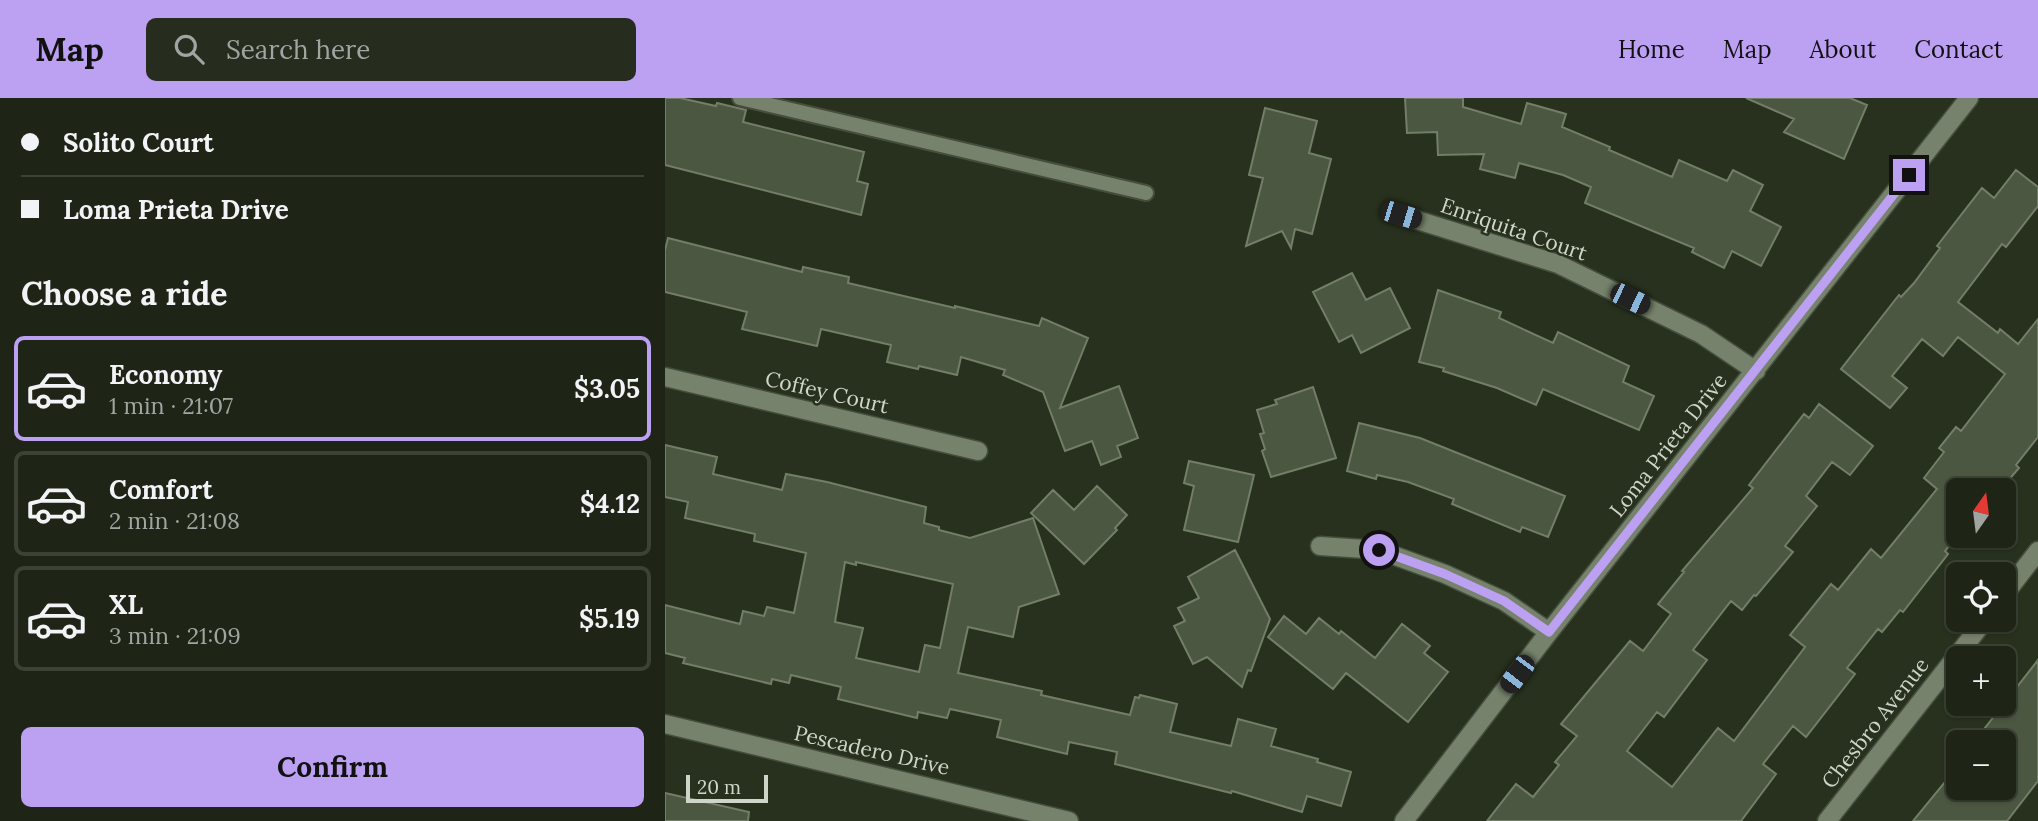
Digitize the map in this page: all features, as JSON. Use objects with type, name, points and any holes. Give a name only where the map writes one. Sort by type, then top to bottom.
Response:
[{"type":"street","name":"Loma Prieta Drive","points":[[1404,821],[1549,632],[1969,98]]},
{"type":"street","name":"Enriquita Court","points":[[1401,215],[1558,264],[1701,334],[1756,371]]},
{"type":"street","name":"Coffey Court","points":[[665,377],[978,452]]},
{"type":"street","points":[[1320,546],[1379,550],[1445,574],[1504,601],[1549,632]]},
{"type":"street","points":[[2016,579],[2038,551]]},
{"type":"street","name":"Chesbro Avenue","points":[[1827,821],[1976,632]]},
{"type":"street","name":"Pescadero Drive","points":[[665,724],[1069,821]]},
{"type":"lane","points":[[740,98],[1146,194]]},
{"type":"building","points":[[665,98],[680,98],[716,106],[717,103],[746,110],[743,122],[864,152],[857,181],[868,184],[861,215],[665,165]]},
{"type":"building","points":[[1405,98],[1463,98],[1463,107],[1521,124],[1527,103],[1566,114],[1562,127],[1672,177],[1679,160],[1727,181],[1733,170],[1763,185],[1750,211],[1781,227],[1761,266],[1732,251],[1724,268],[1692,252],[1694,248],[1585,203],[1591,187],[1563,175],[1519,163],[1515,178],[1480,169],[1484,154],[1438,155],[1437,132],[1407,133]]},
{"type":"building","points":[[1746,98],[1850,98],[1867,105],[1844,159],[1784,132],[1794,119]]},
{"type":"building","points":[[1265,108],[1317,121],[1309,153],[1331,159],[1312,234],[1295,229],[1291,248],[1282,231],[1246,246],[1263,178],[1249,175]]},
{"type":"building","points":[[2016,170],[2038,187],[2038,206],[2006,247],[2002,244],[1958,302],[1998,333],[2000,329],[2018,344],[2038,319],[2038,437],[2016,465],[2019,468],[2010,478],[1946,478],[1947,548],[1945,551],[1948,554],[1903,612],[1900,610],[1882,632],[1878,629],[1847,668],[1855,674],[1806,737],[1793,726],[1763,764],[1776,774],[1741,821],[1487,821],[1516,784],[1533,797],[1559,765],[1555,762],[1577,736],[1561,724],[1630,641],[1643,651],[1671,614],[1658,604],[1684,572],[1682,571],[1753,488],[1749,485],[1804,414],[1809,418],[1819,404],[1873,446],[1850,475],[1832,462],[1806,496],[1817,506],[1785,546],[1793,552],[1742,610],[1731,601],[1693,650],[1707,660],[1664,717],[1657,712],[1627,751],[1672,787],[1718,728],[1734,741],[1805,647],[1790,635],[1831,584],[1838,590],[1871,549],[1881,558],[1937,489],[1924,478],[1944,452],[1939,448],[1956,427],[1961,431],[2005,374],[1958,337],[1943,356],[1922,339],[1892,376],[1907,388],[1890,408],[1841,369],[1899,295],[1901,297],[1914,283],[1940,248],[1937,246],[1982,188],[1994,198]]},
{"type":"building","points":[[668,238],[802,272],[803,267],[849,277],[848,283],[1039,326],[1042,318],[1088,338],[1060,408],[1119,386],[1138,438],[1117,446],[1121,457],[1101,465],[1092,441],[1065,451],[1043,392],[1003,375],[1005,370],[961,357],[957,375],[919,366],[918,369],[887,362],[891,345],[821,329],[817,346],[742,329],[747,312],[665,292],[665,250]]},
{"type":"building","points":[[1352,273],[1366,300],[1390,288],[1410,328],[1361,353],[1352,335],[1339,342],[1313,292]]},
{"type":"building","points":[[1438,290],[1501,312],[1499,318],[1553,343],[1558,332],[1629,366],[1623,382],[1654,396],[1639,430],[1543,389],[1536,405],[1497,388],[1443,371],[1444,368],[1419,362]]},
{"type":"building","points":[[1313,387],[1336,458],[1271,477],[1262,451],[1265,449],[1260,434],[1264,433],[1257,410],[1277,404],[1275,400]]},
{"type":"building","points":[[1359,423],[1420,438],[1565,496],[1548,537],[1522,527],[1520,532],[1452,504],[1454,499],[1408,482],[1377,475],[1376,479],[1347,471]]},
{"type":"building","points":[[665,445],[717,457],[713,474],[782,490],[786,474],[926,507],[924,523],[970,538],[1033,518],[1059,594],[1019,607],[1013,637],[968,627],[958,673],[1042,691],[1041,695],[1130,715],[1135,697],[1139,698],[1140,695],[1177,704],[1170,732],[1231,746],[1238,719],[1276,729],[1271,746],[1318,759],[1317,762],[1351,772],[1341,806],[1307,796],[1302,812],[1232,791],[1231,793],[1115,764],[1117,752],[1069,742],[1067,754],[997,737],[1001,720],[950,709],[947,718],[918,712],[917,718],[838,699],[841,687],[791,675],[789,683],[772,679],[771,684],[683,663],[685,658],[665,653],[665,605],[740,624],[743,611],[764,616],[767,607],[794,613],[806,553],[754,541],[755,534],[685,518],[688,502],[665,497]],"holes":[[[845,562],[856,565],[856,562],[953,584],[940,648],[925,645],[919,672],[856,658],[863,628],[835,622]]]},
{"type":"building","points":[[1189,461],[1254,475],[1238,542],[1184,530],[1194,486],[1184,483]]},
{"type":"building","points":[[1097,486],[1127,515],[1115,528],[1117,530],[1084,564],[1031,513],[1053,490],[1074,510]]},
{"type":"building","points":[[1235,550],[1270,619],[1251,671],[1248,670],[1242,687],[1207,657],[1193,664],[1174,626],[1185,621],[1178,608],[1199,598],[1188,577]]},
{"type":"building","points":[[1284,616],[1306,634],[1319,618],[1339,634],[1341,631],[1375,658],[1402,624],[1430,646],[1424,653],[1448,672],[1408,722],[1346,673],[1333,689],[1268,637]]},
{"type":"building","points":[[2038,660],[2038,781],[2007,821],[1913,821],[1946,781],[1946,800],[2016,800],[2016,730],[1983,730],[1994,716],[2016,716],[2016,688]]},
{"type":"building","points":[[665,793],[749,812],[748,821],[665,821]]},
{"type":"route","points":[[1379,550],[1445,574],[1504,601],[1549,632],[1909,175]]}]
